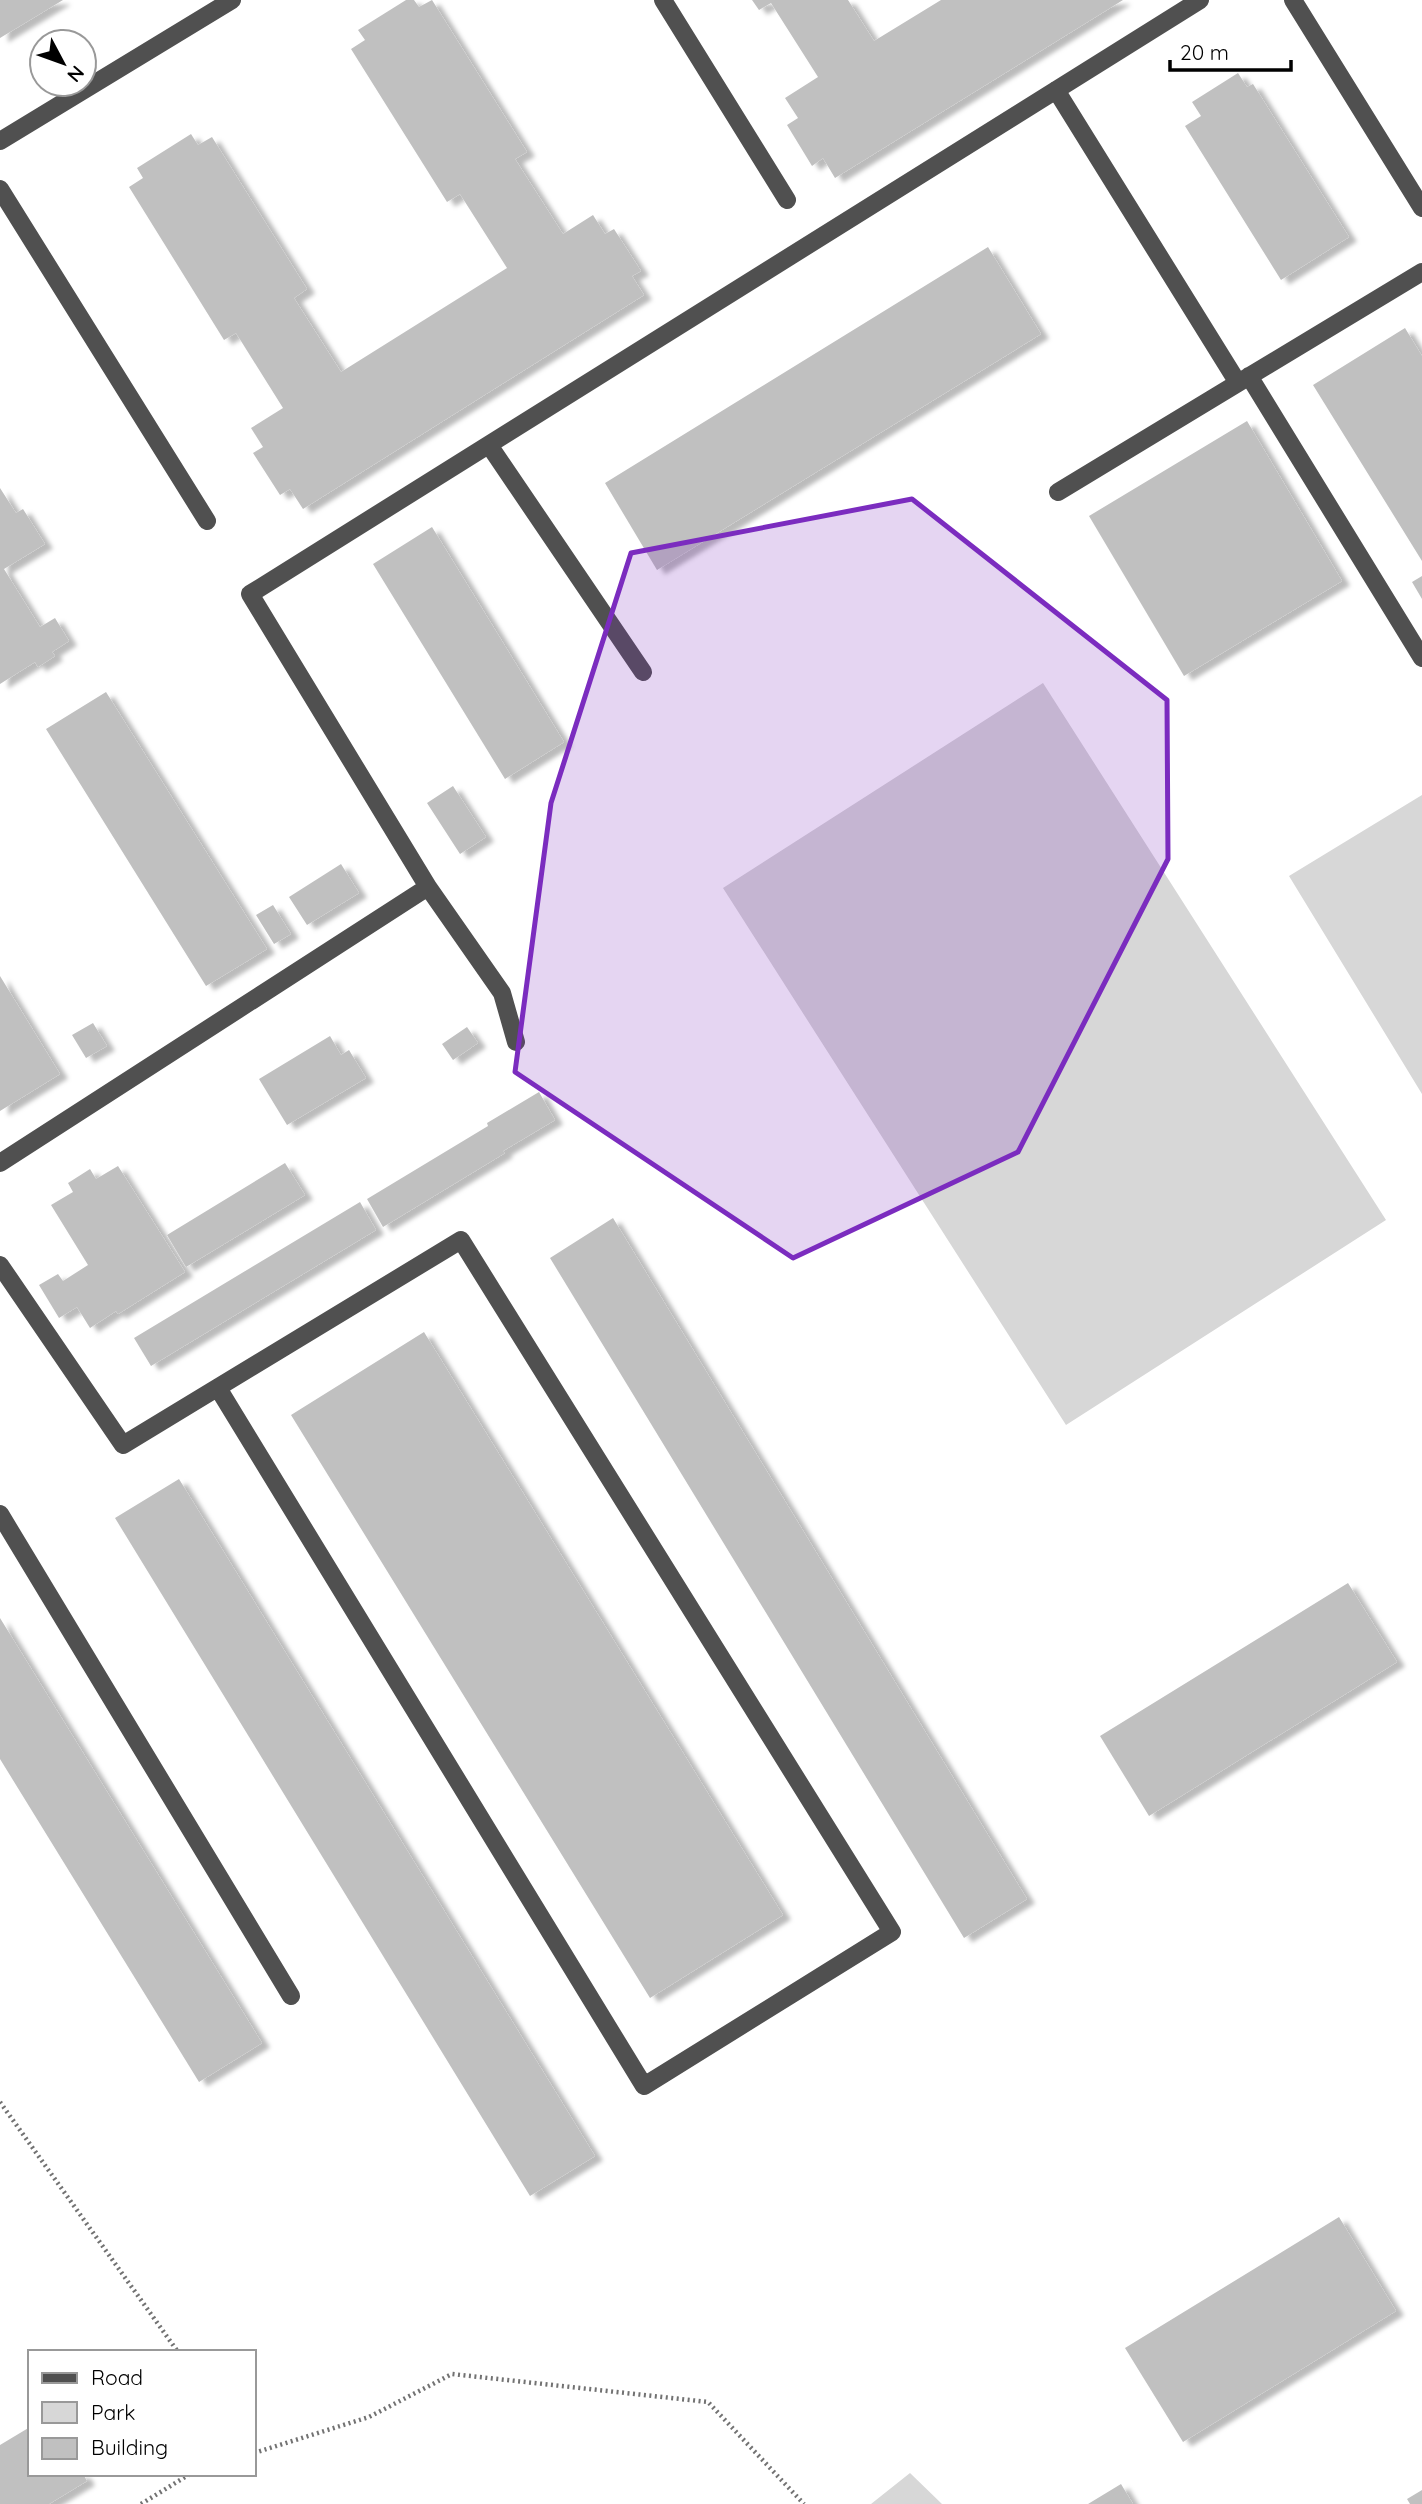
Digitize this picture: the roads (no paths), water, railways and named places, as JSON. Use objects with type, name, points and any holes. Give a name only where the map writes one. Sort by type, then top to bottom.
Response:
[{"type":"lane","points":[[0,141],[232,0]]},
{"type":"lane","points":[[663,0],[787,200]]},
{"type":"lane","points":[[516,1042],[502,993],[428,887],[250,594],[1200,0]]},
{"type":"lane","points":[[1293,0],[1422,208]]},
{"type":"lane","points":[[1056,90],[1422,658]]},
{"type":"lane","points":[[0,189],[207,521]]},
{"type":"lane","points":[[1058,492],[1422,272]]},
{"type":"lane","points":[[489,445],[643,673]]},
{"type":"lane","points":[[0,1163],[428,887]]},
{"type":"lane","points":[[0,1265],[123,1445],[461,1240],[892,1932],[644,2086],[218,1388]]},
{"type":"lane","points":[[0,1514],[291,1996]]}]
